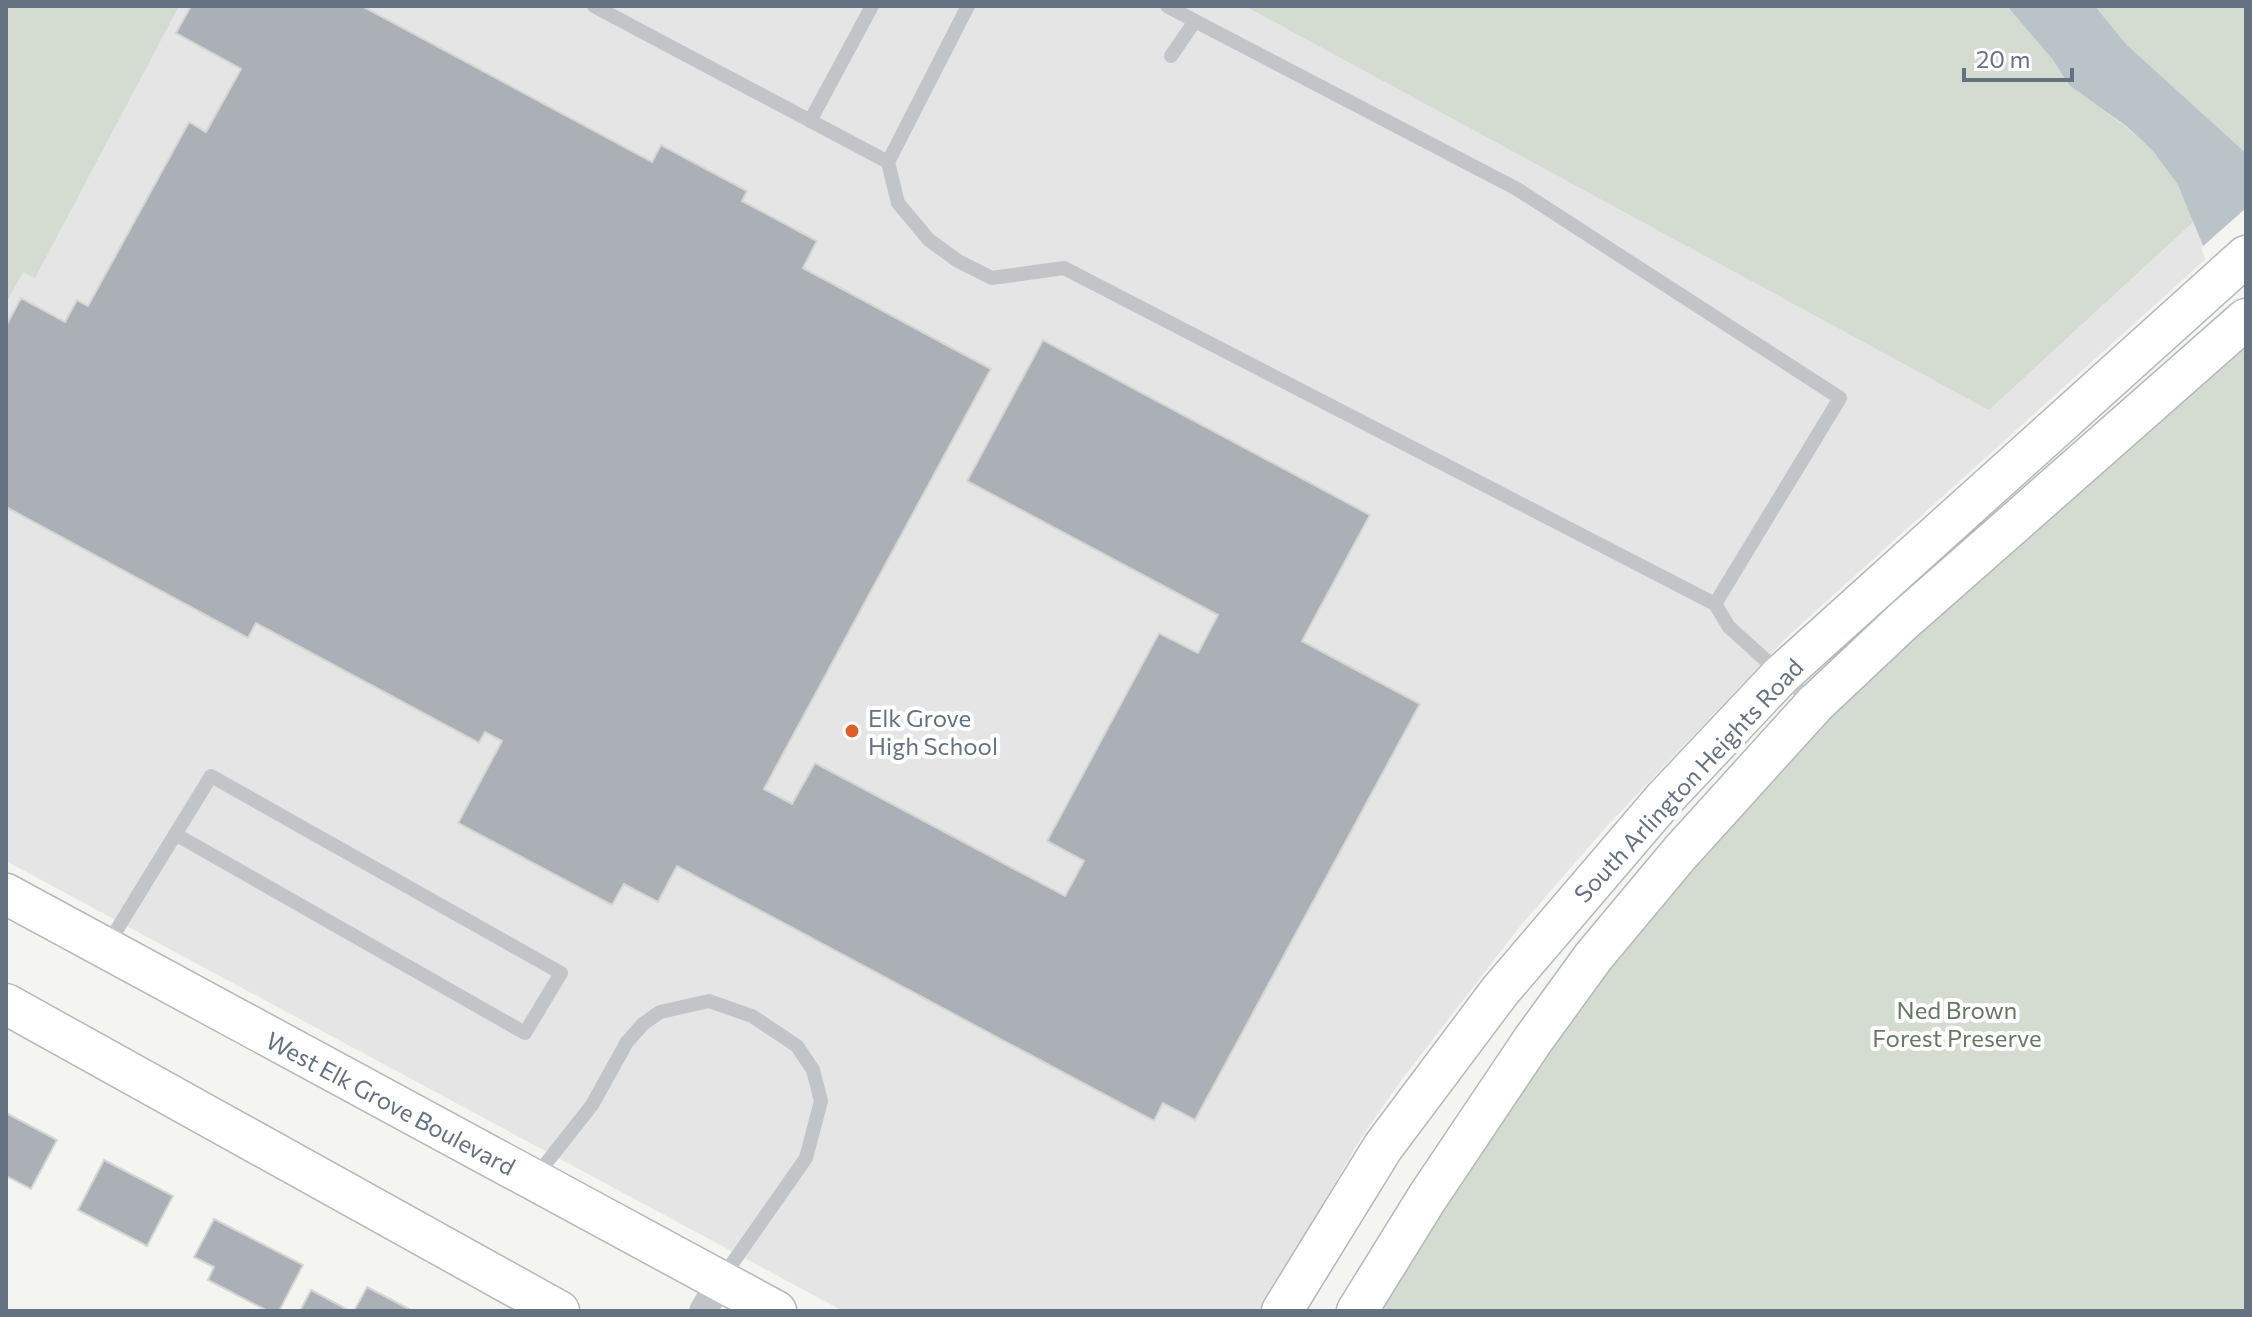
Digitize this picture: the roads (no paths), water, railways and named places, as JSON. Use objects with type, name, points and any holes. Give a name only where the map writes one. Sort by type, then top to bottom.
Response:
[{"type":"main road","name":"South Arlington Heights Road","points":[[1282,1311],[1383,1147],[1500,991],[1664,799],[1780,676],[2246,256]]},
{"type":"main road","name":"South Arlington Heights Road","points":[[1357,1311],[1451,1161],[1594,956],[1680,853],[1815,704],[1902,622],[2235,328]]},
{"type":"main road","name":"West Elk Grove Boulevard","points":[[6,894],[533,1180],[711,1296],[776,1311]]},
{"type":"main road","points":[[6,1004],[559,1311]]},
{"type":"lane","points":[[594,6],[888,162]]},
{"type":"lane","points":[[810,121],[872,6]]},
{"type":"lane","points":[[968,6],[888,162],[898,203],[929,240],[958,261],[992,278],[1064,268],[1715,604],[1729,627],[1780,676],[1815,704]]},
{"type":"lane","points":[[1167,6],[1517,189],[1840,398],[1715,604]]},
{"type":"lane","points":[[1171,56],[1195,21]]},
{"type":"lane","points":[[105,949],[175,834],[211,776],[561,973],[525,1033],[175,834]]},
{"type":"lane","points":[[533,1180],[592,1105],[627,1042],[643,1024],[660,1012],[709,1001],[752,1016],[797,1046],[813,1070],[821,1101],[806,1158],[711,1296]]},
{"type":"place","name":"Elk Grove High School","points":[[852,731]]},
{"type":"park label","name":"Ned Brown Forest Preserve","points":[[1957,1023]]}]
